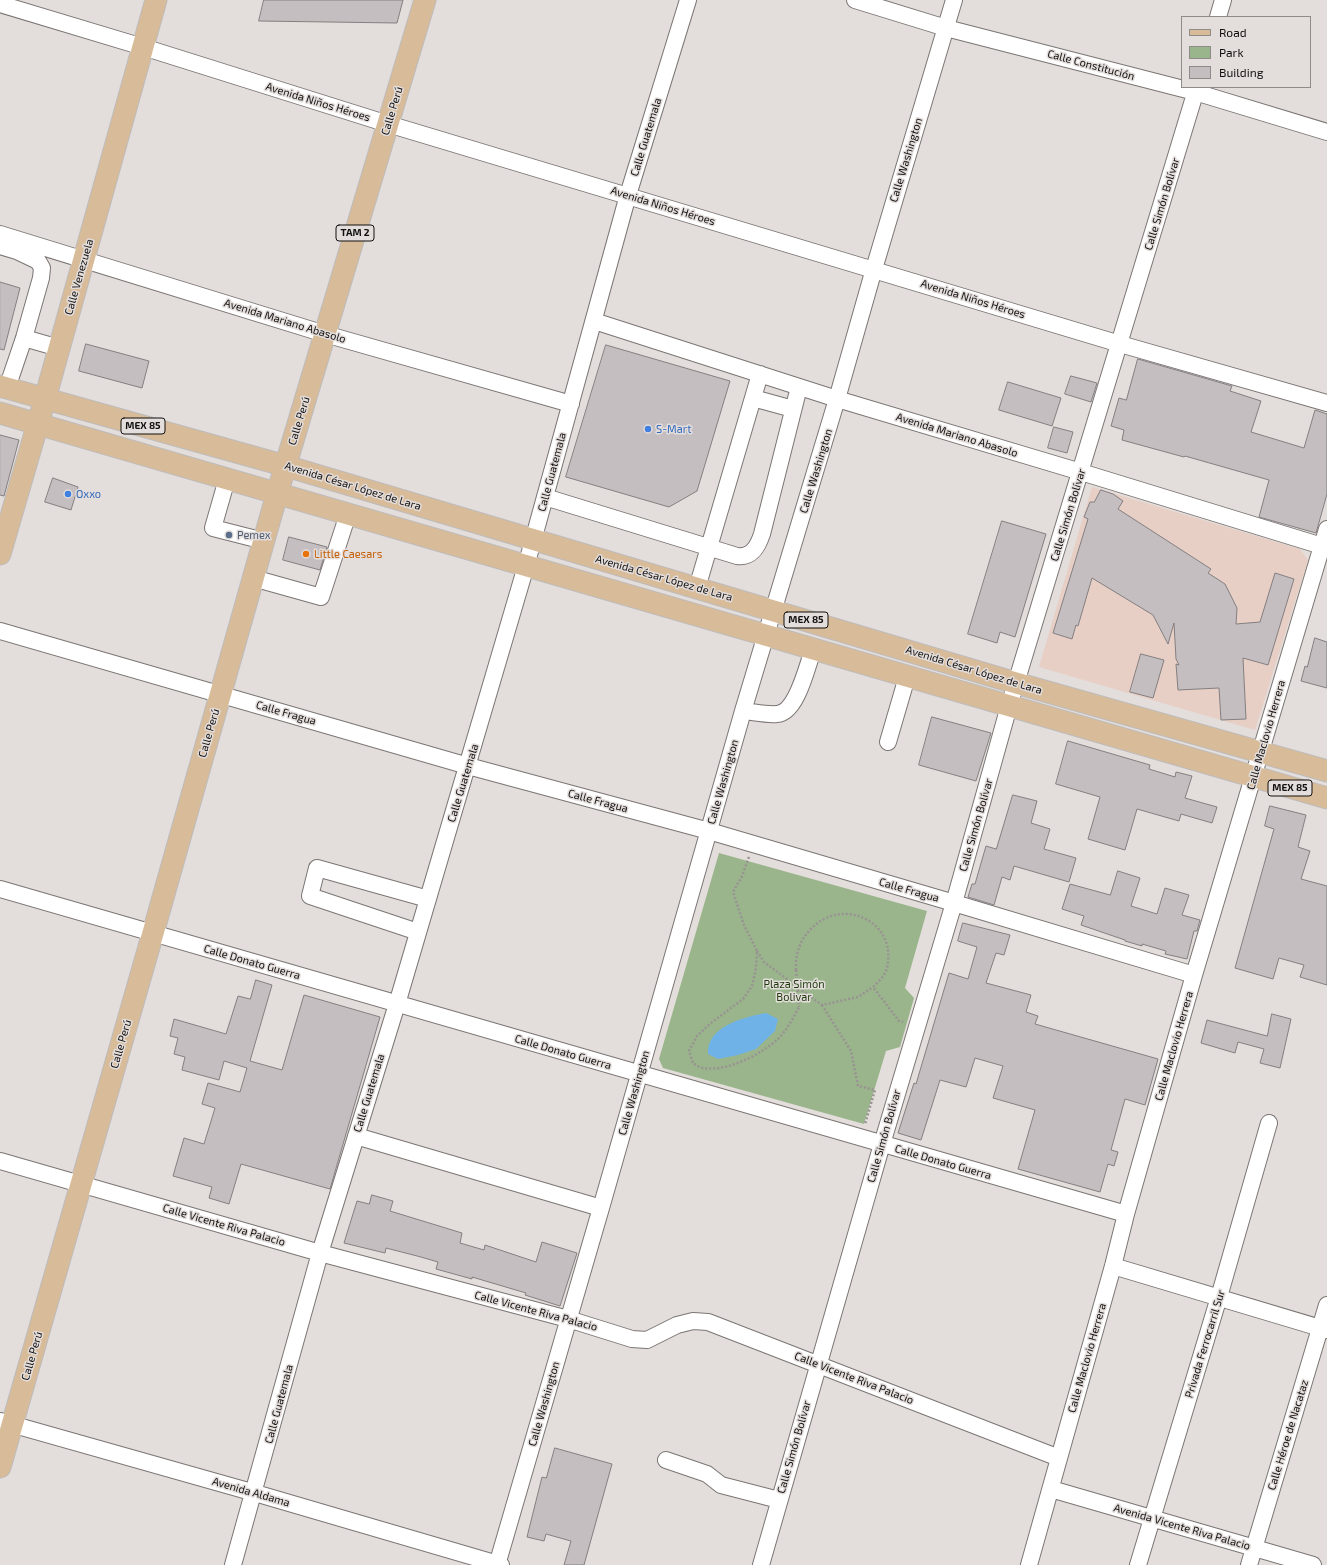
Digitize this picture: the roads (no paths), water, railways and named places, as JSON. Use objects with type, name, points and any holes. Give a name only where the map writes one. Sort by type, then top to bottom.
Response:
[{"type":"main road","name":"Calle Venezuela","points":[[0,554],[38,424],[156,0]]},
{"type":"main road","name":"Calle Perú","points":[[0,1467],[6,1423],[81,1184],[277,494],[425,0]]},
{"type":"main road","name":"Avenida César López de Lara","points":[[5,379],[45,399],[286,466],[773,610],[1016,684],[1327,771]]},
{"type":"main road","name":"MEX 85","points":[[0,413],[1327,798]]},
{"type":"street","name":"Calle Guatemala","points":[[233,1565],[320,1253],[397,1004],[468,766],[534,540],[628,195],[688,0]]},
{"type":"street","name":"Calle Constitución","points":[[855,0],[946,28],[1181,86]]},
{"type":"street","name":"Calle Washington","points":[[499,1565],[568,1319],[602,1208],[743,712],[838,399],[874,269],[954,0]]},
{"type":"street","points":[[1218,16],[1223,0]]},
{"type":"street","name":"Avenida Niños Héroes","points":[[0,4],[388,124],[1120,344],[1327,403]]},
{"type":"street","name":"Calle Constitución","points":[[1196,90],[1327,132]]},
{"type":"street","name":"Calle Simón Bolívar","points":[[760,1565],[882,1144],[954,903],[1009,706],[1196,90]]},
{"type":"street","name":"Avenida Mariano Abasolo","points":[[0,234],[325,334],[571,404]]},
{"type":"street","points":[[0,246],[17,251],[38,261],[42,268],[41,278],[24,338],[5,379]]},
{"type":"street","name":"Avenida Mariano Abasolo","points":[[594,321],[799,387],[1322,546]]},
{"type":"street","points":[[24,338],[59,348]]},
{"type":"street","points":[[697,588],[760,374]]},
{"type":"street","points":[[545,497],[708,547],[741,556],[746,555],[756,549],[762,534],[799,387]]},
{"type":"street","points":[[754,398],[794,409]]},
{"type":"street","points":[[227,479],[213,528],[264,541]]},
{"type":"street","points":[[253,578],[321,597],[348,514]]},
{"type":"street","name":"Calle Maclovio Herrera","points":[[1029,1565],[1113,1266],[1126,1214],[1194,976],[1327,529]]},
{"type":"street","name":"Calle Fragua","points":[[0,631],[468,766],[709,831],[1194,976]]},
{"type":"street","points":[[743,712],[778,714],[790,707],[796,699],[813,650]]},
{"type":"street","points":[[888,742],[907,677]]},
{"type":"street","points":[[418,932],[310,896],[317,868],[428,899]]},
{"type":"street","name":"Calle Donato Guerra","points":[[0,889],[1126,1214]]},
{"type":"street","name":"Privada Ferrocarril Sur","points":[[1138,1565],[1219,1297],[1269,1123]]},
{"type":"street","points":[[356,1136],[602,1208]]},
{"type":"street","name":"Calle Vicente Riva Palacio","points":[[0,1161],[320,1253],[568,1319],[632,1339],[647,1340],[677,1325],[693,1321],[708,1322],[1059,1458]]},
{"type":"street","points":[[1113,1266],[1324,1329]]},
{"type":"street","name":"Calle Héroe de Nacataz","points":[[1249,1565],[1324,1329],[1327,1305]]},
{"type":"street","name":"Avenida Aldama","points":[[6,1423],[254,1493],[499,1565]]},
{"type":"street","points":[[666,1460],[707,1474],[721,1485],[779,1500]]},
{"type":"street","name":"Avenida Vicente Riva Palacio","points":[[1051,1489],[1313,1565]]},
{"type":"water","points":[[766,1013],[778,1019],[775,1031],[756,1049],[738,1055],[718,1059],[708,1054],[709,1044],[713,1036],[728,1024]]},
{"type":"place","name":"S-Mart","points":[[648,429]]},
{"type":"place","name":"Oxxo","points":[[68,494]]},
{"type":"place","name":"Pemex","points":[[229,535]]},
{"type":"place","name":"Little Caesars","points":[[306,554]]},
{"type":"park label","name":"Plaza Simón Bolivar","points":[[794,990]]}]
